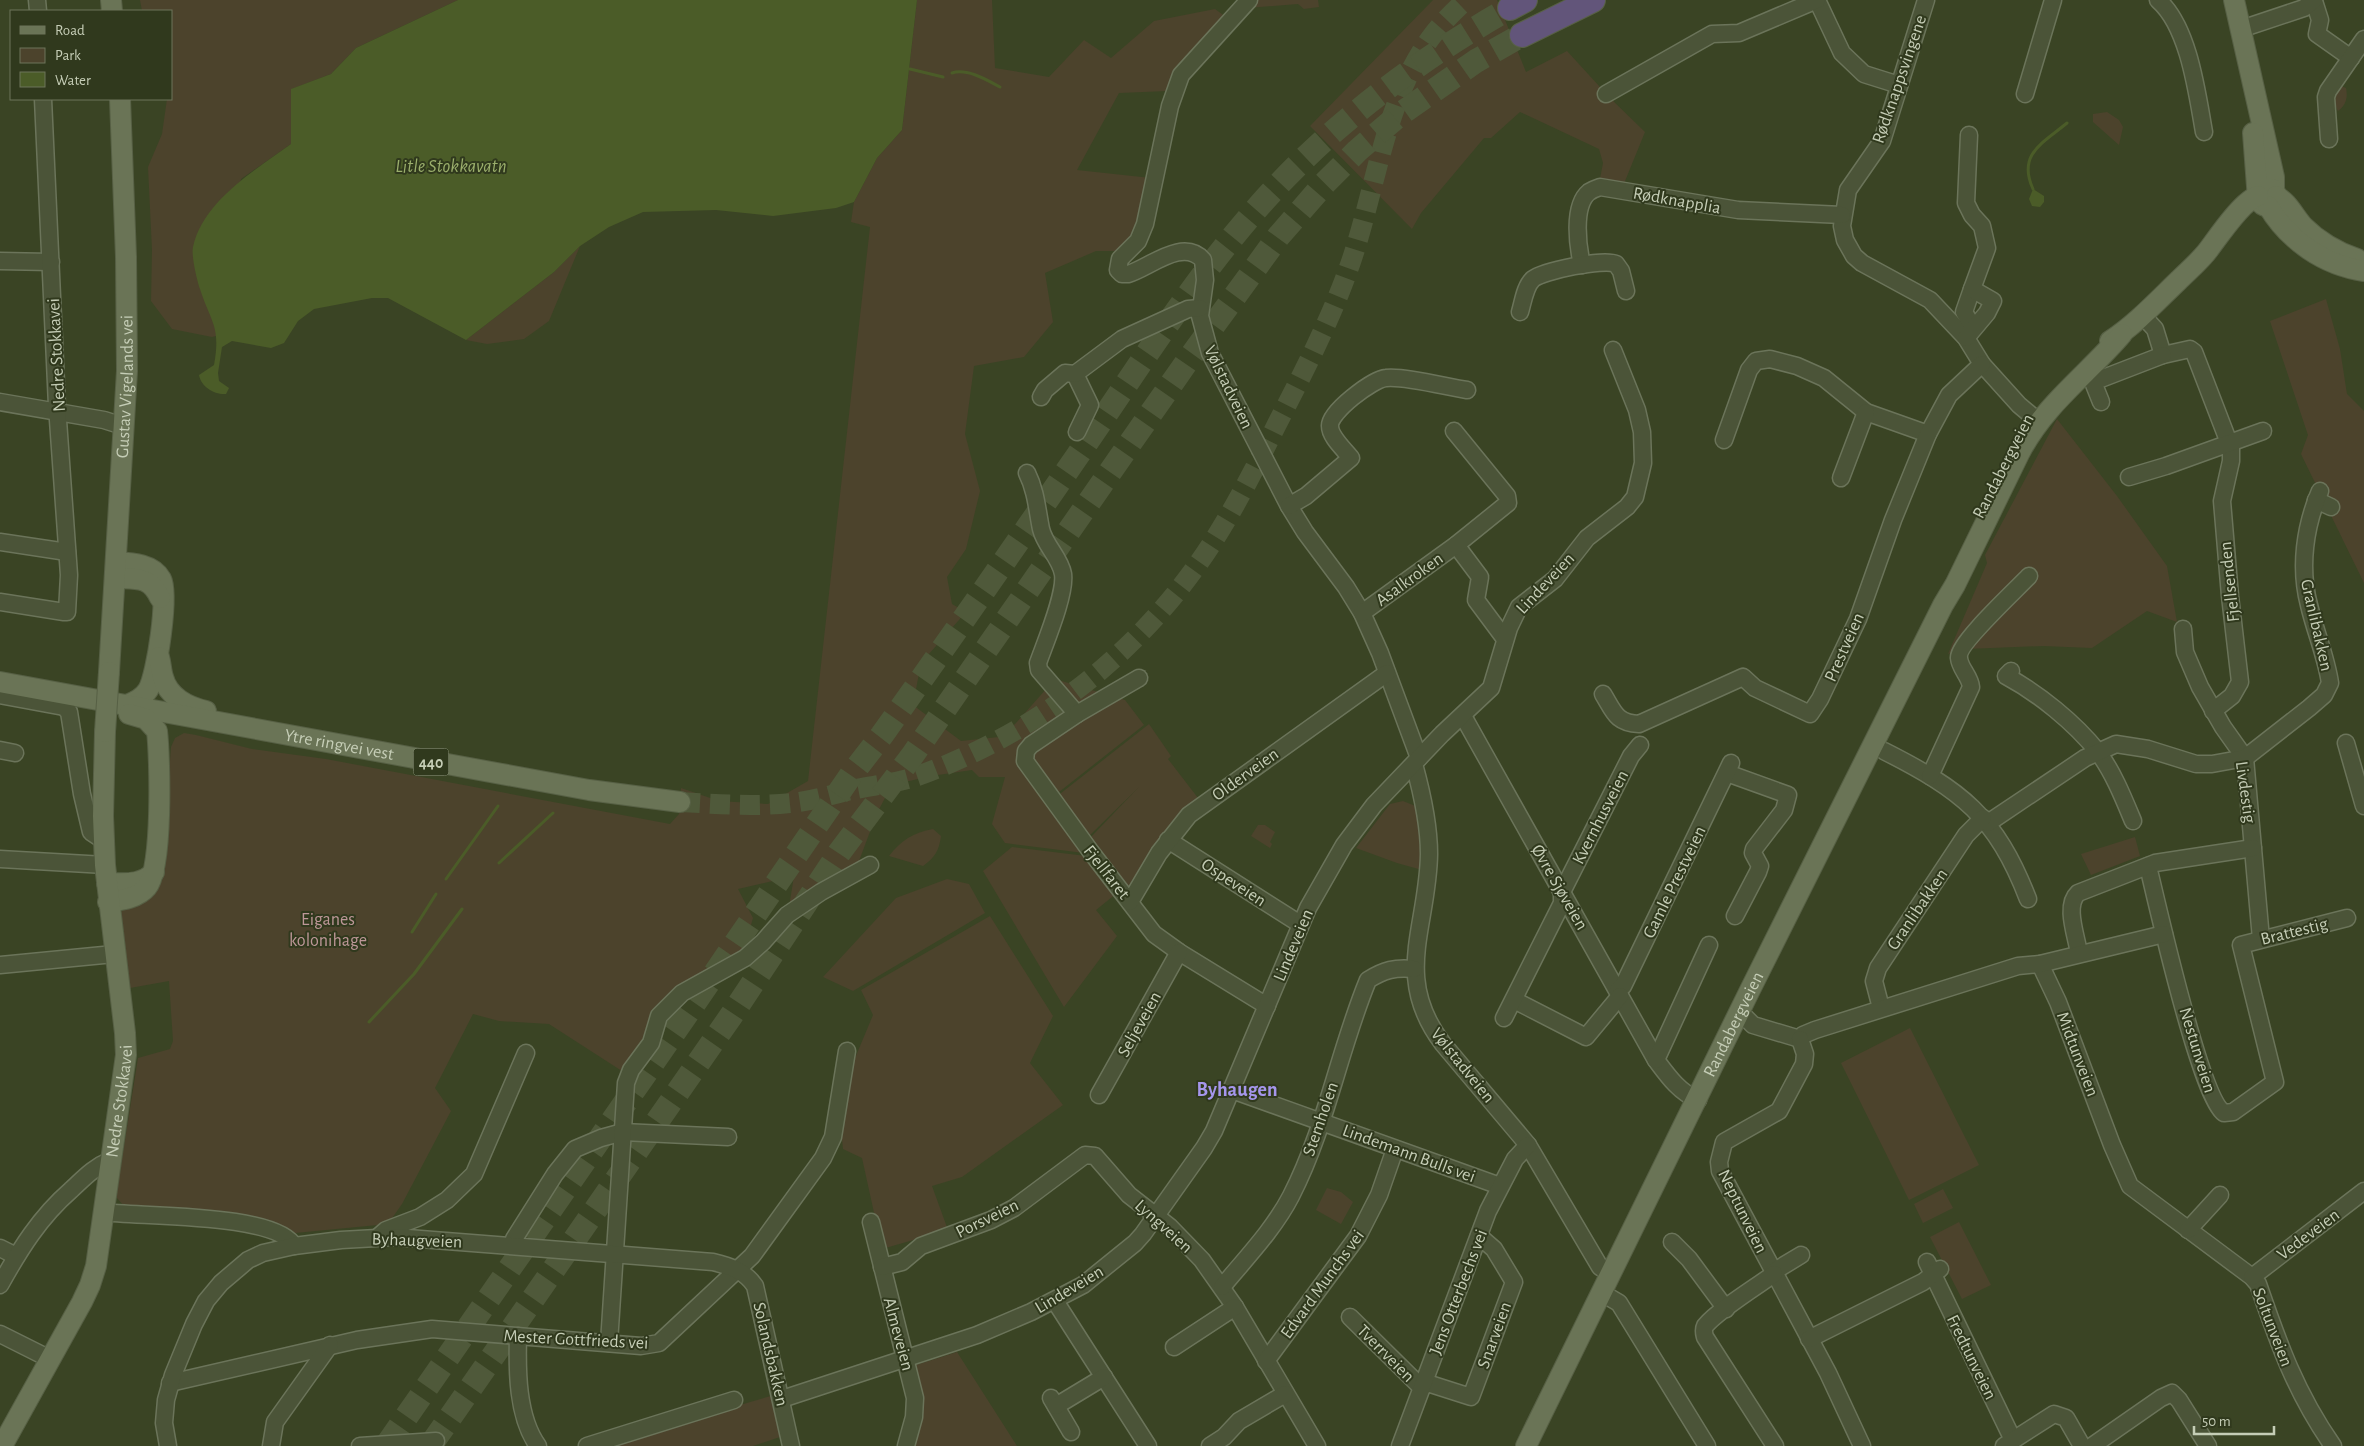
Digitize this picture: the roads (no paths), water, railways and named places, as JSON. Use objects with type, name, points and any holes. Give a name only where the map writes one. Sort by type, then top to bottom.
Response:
[{"type":"highway","points":[[1522,34],[1593,0]]},
{"type":"main road","points":[[2228,0],[2242,29]]},
{"type":"main road","points":[[2234,0],[2242,29],[2252,83],[2252,128],[2256,182],[2282,226],[2308,249],[2334,264],[2364,271]]},
{"type":"main road","name":"Gustav Vigelands vei","points":[[105,732],[127,371],[126,266],[120,100]]},
{"type":"main road","points":[[2267,198],[2283,201],[2302,225],[2317,238],[2338,251],[2364,261]]},
{"type":"main road","name":"Randabergveien","points":[[1531,1444],[1611,1274],[1740,1012],[1943,604],[1955,585],[2020,452],[2033,417],[2060,396],[2108,350],[2209,249],[2213,241],[2251,200],[2267,198]]},
{"type":"main road","name":"440","points":[[116,570],[149,583],[162,602],[158,655],[148,691],[138,700],[127,705]]},
{"type":"main road","name":"440","points":[[158,655],[163,678],[168,688],[180,701],[204,711],[264,723],[284,734]]},
{"type":"main road","name":"Ytre ringvei vest","points":[[0,682],[580,789],[680,802]]},
{"type":"main road","name":"440","points":[[95,699],[113,709],[146,719],[157,731],[159,819]]},
{"type":"main road","name":"440","points":[[107,883],[130,898],[143,892],[155,871],[164,743],[167,732],[184,716]]},
{"type":"main road","name":"Nedre Stokkavei","points":[[2,1446],[90,1285],[96,1266],[126,1055],[103,840],[105,732]]},
{"type":"street","name":"Vølstadveien","points":[[1249,0],[1182,75],[1170,106],[1146,224],[1138,241],[1118,264],[1120,272],[1128,274],[1179,252],[1196,254],[1205,264],[1205,280],[1200,308],[1201,322],[1210,353],[1289,506],[1305,532],[1362,612],[1387,672],[1416,761],[1427,822],[1429,854],[1414,968],[1423,1010],[1434,1032],[1528,1146],[1600,1267],[1611,1274]]},
{"type":"street","points":[[1606,94],[1712,34],[1739,33],[1817,0],[1842,53],[1864,74],[1899,85]]},
{"type":"street","name":"Rødknappsvingene","points":[[1926,0],[1882,141],[1848,190],[1842,215],[1845,240],[1854,256],[1883,276],[1930,300],[1969,332],[1982,364],[2033,417]]},
{"type":"street","points":[[2025,94],[2053,0]]},
{"type":"street","points":[[2158,0],[2168,10],[2179,32],[2196,86],[2204,132]]},
{"type":"street","points":[[2242,29],[2304,8],[2314,0],[2320,20],[2317,34],[2351,58]]},
{"type":"street","points":[[2329,139],[2326,98],[2330,87],[2364,39]]},
{"type":"street","name":"Nedre Stokkavei","points":[[0,602],[67,612],[69,575],[58,412],[43,100]]},
{"type":"street","points":[[1969,135],[1966,202],[1972,215],[1982,226],[1987,248],[1964,312],[1969,332]]},
{"type":"street","name":"Rødknapplia","points":[[1582,266],[1578,244],[1580,210],[1589,192],[1600,187],[1738,210],[1842,215]]},
{"type":"street","points":[[0,261],[51,262]]},
{"type":"street","points":[[1520,312],[1532,280],[1540,276],[1582,266],[1605,262],[1616,264],[1621,271],[1626,291]]},
{"type":"street","points":[[1969,332],[1987,313],[1992,301],[1972,288]]},
{"type":"street","points":[[1041,397],[1045,390],[1065,373],[1075,374],[1105,351],[1140,330],[1188,309],[1200,308]]},
{"type":"street","points":[[2101,402],[2093,382],[2163,355],[2155,329],[2142,315]]},
{"type":"street","name":"Fjellsenden","points":[[2163,355],[2190,349],[2194,352],[2229,443],[2232,456],[2222,500],[2240,682],[2232,696],[2213,710]]},
{"type":"street","name":"Lindeveien","points":[[782,1399],[1003,1325],[1055,1301],[1083,1285],[1135,1244],[1204,1148],[1232,1090],[1268,1006],[1300,924],[1320,883],[1344,845],[1374,805],[1463,716],[1493,683],[1505,640],[1520,607],[1555,579],[1587,538],[1627,507],[1635,497],[1643,463],[1642,432],[1637,410],[1613,350]]},
{"type":"street","points":[[1724,440],[1749,370],[1756,361],[1770,359],[1786,362],[1824,378],[1866,412],[1928,434]]},
{"type":"street","name":"Prestveien","points":[[1603,694],[1618,718],[1627,723],[1639,724],[1743,677],[1755,688],[1810,714],[1820,699],[1858,619],[1893,520],[1928,434],[1949,395],[1982,364]]},
{"type":"street","points":[[1075,374],[1075,378],[1090,405],[1077,432]]},
{"type":"street","points":[[1289,506],[1306,496],[1351,458],[1331,431],[1331,419],[1335,412],[1372,384],[1389,378],[1467,390]]},
{"type":"street","points":[[0,402],[104,420],[123,426]]},
{"type":"street","points":[[1840,478],[1866,412]]},
{"type":"street","name":"Asalkroken","points":[[1362,612],[1456,545],[1509,501],[1454,431]]},
{"type":"street","points":[[2129,477],[2166,466],[2263,431]]},
{"type":"street","points":[[1027,473],[1037,499],[1042,530],[1063,575],[1062,588],[1038,663],[1039,670],[1077,714]]},
{"type":"street","name":"Granlibakken","points":[[1881,1008],[1874,981],[1878,968],[1966,835],[2097,751],[2116,744],[2136,746],[2196,764],[2212,764],[2245,758],[2324,695],[2330,683],[2304,583],[2305,543],[2318,496],[2331,507]]},
{"type":"street","points":[[0,542],[67,552]]},
{"type":"street","name":"Asalkroken","points":[[1456,545],[1480,577],[1476,600],[1505,640]]},
{"type":"street","points":[[1930,776],[1971,687],[1959,657],[1962,647],[2029,576]]},
{"type":"street","name":"Livdestig","points":[[2183,629],[2185,652],[2190,668],[2213,710],[2245,758],[2261,939]]},
{"type":"street","name":"Olderveien","points":[[1130,902],[1168,840],[1179,826],[1200,806],[1387,672]]},
{"type":"street","points":[[2008,673],[2047,703],[2097,751],[2118,787],[2133,820]]},
{"type":"street","name":"Fjellfaret","points":[[1139,678],[1077,714],[1031,745],[1025,754],[1025,761],[1090,852],[1154,934],[1179,952],[1268,1006]]},
{"type":"street","points":[[0,695],[64,707],[68,712],[91,832],[103,840]]},
{"type":"street","name":"Øvre Sjøveien","points":[[1463,716],[1656,1060],[1681,1090],[1698,1100]]},
{"type":"street","points":[[2346,743],[2364,806]]},
{"type":"street","name":"Kvernhusveien","points":[[1504,1018],[1562,902],[1562,892],[1631,756],[1640,745]]},
{"type":"street","points":[[1884,751],[1930,776],[1967,802],[1986,821],[2006,849],[2028,899]]},
{"type":"street","name":"Gamle Prestveien","points":[[1514,1000],[1586,1037],[1619,993],[1729,768],[1788,795],[1784,810],[1754,849],[1753,854],[1760,866],[1735,916]]},
{"type":"street","name":"Ospeveien","points":[[1168,840],[1300,924]]},
{"type":"street","points":[[2080,954],[2071,909],[2075,895],[2097,885],[2162,862],[2253,848]]},
{"type":"street","points":[[0,860],[107,883]]},
{"type":"street","points":[[608,1343],[628,1074],[651,1043],[657,1022],[663,1012],[682,993],[750,954],[787,915],[820,892],[870,865]]},
{"type":"street","name":"Nestunveien","points":[[2148,866],[2164,934],[2202,1072],[2217,1107],[2224,1113],[2233,1112],[2275,1082],[2241,945]]},
{"type":"street","name":"Brattestig","points":[[2241,945],[2348,918]]},
{"type":"street","points":[[1740,1012],[1758,1014],[1781,1032],[1800,1039],[1803,1035],[1814,1030],[2018,966],[2040,964],[2164,934]]},
{"type":"street","points":[[1656,1060],[1709,945]]},
{"type":"street","name":"Seljeveien","points":[[1099,1096],[1179,952]]},
{"type":"street","points":[[0,965],[114,954]]},
{"type":"street","name":"Midtunveien","points":[[2040,964],[2058,1002],[2112,1145]]},
{"type":"street","name":"Stemholen","points":[[1222,1286],[1281,1214],[1291,1196],[1321,1120],[1368,980],[1384,970],[1414,968]]},
{"type":"street","name":"Neptunveien","points":[[1800,1039],[1805,1054],[1804,1064],[1779,1112],[1727,1139],[1722,1146],[1719,1162],[1720,1171],[1810,1339],[1844,1405],[1862,1446]]},
{"type":"street","name":"Mester Gottfrieds vei","points":[[170,1383],[330,1346],[432,1329],[641,1346],[659,1343],[752,1256],[829,1147],[847,1051]]},
{"type":"street","points":[[378,1237],[392,1227],[420,1217],[447,1200],[474,1174],[526,1052]]},
{"type":"street","name":"Lindemann Bulls vei","points":[[1232,1090],[1321,1120],[1395,1149],[1500,1186]]},
{"type":"street","points":[[513,1245],[514,1239],[555,1174],[575,1149],[601,1138],[623,1132],[728,1137]]},
{"type":"street","name":"Soltunveien","points":[[2112,1145],[2130,1186],[2252,1277],[2258,1284],[2292,1378],[2333,1446]]},
{"type":"street","name":"Jens Otterbechs vei","points":[[1400,1446],[1479,1236],[1500,1186],[1515,1159],[1528,1146]]},
{"type":"street","name":"Edvard Munchs vei","points":[[1266,1360],[1358,1236],[1379,1196],[1395,1149]]},
{"type":"street","name":"Lyngveien","points":[[1085,1155],[1095,1156],[1129,1195],[1170,1228],[1202,1260],[1235,1307],[1317,1446]]},
{"type":"street","name":"Porsveien","points":[[882,1267],[902,1262],[921,1246],[976,1227],[1006,1212],[1085,1155]]},
{"type":"street","points":[[0,1285],[37,1224],[60,1199],[89,1173],[111,1160]]},
{"type":"street","name":"Vedeveien","points":[[2252,1277],[2364,1191]]},
{"type":"street","points":[[2188,1230],[2220,1195]]},
{"type":"street","points":[[103,1212],[243,1222],[281,1234],[290,1240],[294,1246]]},
{"type":"street","name":"Almeveien","points":[[871,1222],[915,1398],[914,1417],[906,1446]]},
{"type":"street","name":"Snarveien","points":[[1423,1385],[1472,1397],[1483,1368],[1514,1282],[1494,1250],[1479,1236]]},
{"type":"street","name":"Byhaugveien","points":[[168,1446],[164,1423],[170,1383],[194,1324],[206,1301],[221,1283],[248,1260],[263,1253],[294,1246],[378,1237],[426,1238],[713,1262],[738,1270]]},
{"type":"street","points":[[1672,1242],[1689,1259],[1726,1309]]},
{"type":"street","points":[[0,1248],[16,1256]]},
{"type":"street","name":"Neptunveien","points":[[1773,1273],[1801,1255]]},
{"type":"street","name":"Fredtunveien","points":[[1810,1339],[1923,1282],[1934,1268],[1955,1323],[2009,1443]]},
{"type":"street","name":"Solandsbakken","points":[[738,1270],[749,1278],[755,1286],[782,1399],[791,1446]]},
{"type":"street","points":[[1773,1273],[1705,1326],[1704,1334],[1775,1446]]},
{"type":"street","points":[[1602,1293],[1619,1303],[1707,1446]]},
{"type":"street","points":[[1055,1301],[1148,1446]]},
{"type":"street","points":[[1174,1347],[1235,1307]]},
{"type":"street","name":"Tverrveien","points":[[1350,1317],[1423,1385]]},
{"type":"street","points":[[0,1334],[44,1356]]},
{"type":"street","points":[[518,1336],[517,1365],[520,1394],[532,1434],[538,1446]]},
{"type":"street","points":[[271,1446],[275,1422],[330,1346]]},
{"type":"street","points":[[1071,1432],[1053,1402],[1104,1377]]},
{"type":"street","points":[[2092,1446],[2155,1402],[2172,1393],[2180,1400],[2208,1446]]},
{"type":"street","points":[[1210,1446],[1224,1437],[1239,1421],[1285,1394]]},
{"type":"street","points":[[587,1446],[734,1400]]},
{"type":"street","points":[[2009,1443],[2054,1414],[2066,1418],[2082,1446]]},
{"type":"street","points":[[360,1446],[436,1441]]},
{"type":"water","name":"Litle Stokkavatn","points":[[458,0],[917,0],[902,130],[877,158],[854,202],[836,208],[773,216],[716,210],[643,212],[609,227],[580,246],[554,272],[466,340],[388,298],[372,298],[314,309],[298,321],[284,343],[271,348],[232,341],[222,347],[218,373],[219,381],[229,388],[226,394],[217,393],[209,389],[200,379],[199,375],[214,365],[216,333],[199,285],[193,251],[199,230],[207,215],[232,188],[291,144],[291,89],[331,74],[356,48]]},
{"type":"water","points":[[2033,189],[2044,196],[2044,202],[2040,207],[2032,206],[2029,199]]},
{"type":"waterway","points":[[910,69],[943,77]]},
{"type":"waterway","points":[[952,73],[970,73],[1000,87]]},
{"type":"waterway","points":[[2033,189],[2028,167],[2030,158],[2041,143],[2067,123]]},
{"type":"waterway","points":[[446,879],[498,806]]},
{"type":"waterway","points":[[499,863],[553,813]]},
{"type":"waterway","points":[[412,932],[436,894]]},
{"type":"waterway","points":[[369,1022],[414,974],[462,909]]},
{"type":"tunnel","points":[[680,802],[749,805],[791,803],[915,777],[964,757],[1041,715],[1077,690],[1142,632],[1198,564],[1230,513],[1259,460],[1314,350],[1340,292],[1357,244],[1391,120],[1402,90],[1415,62],[1432,36],[1466,0]]},
{"type":"tunnel","points":[[386,1446],[851,775],[882,735],[1162,332],[1228,242],[1280,183],[1340,126],[1372,99],[1439,51],[1510,8]]},
{"type":"tunnel","points":[[430,1446],[731,1016],[839,853],[912,756],[1186,363],[1278,237],[1324,184],[1357,151],[1399,115],[1476,61],[1522,35]]},
{"type":"district","name":"Byhaugen","points":[[1237,1089]]},
{"type":"park label","name":"Eiganes kolonihage","points":[[328,930]]}]
